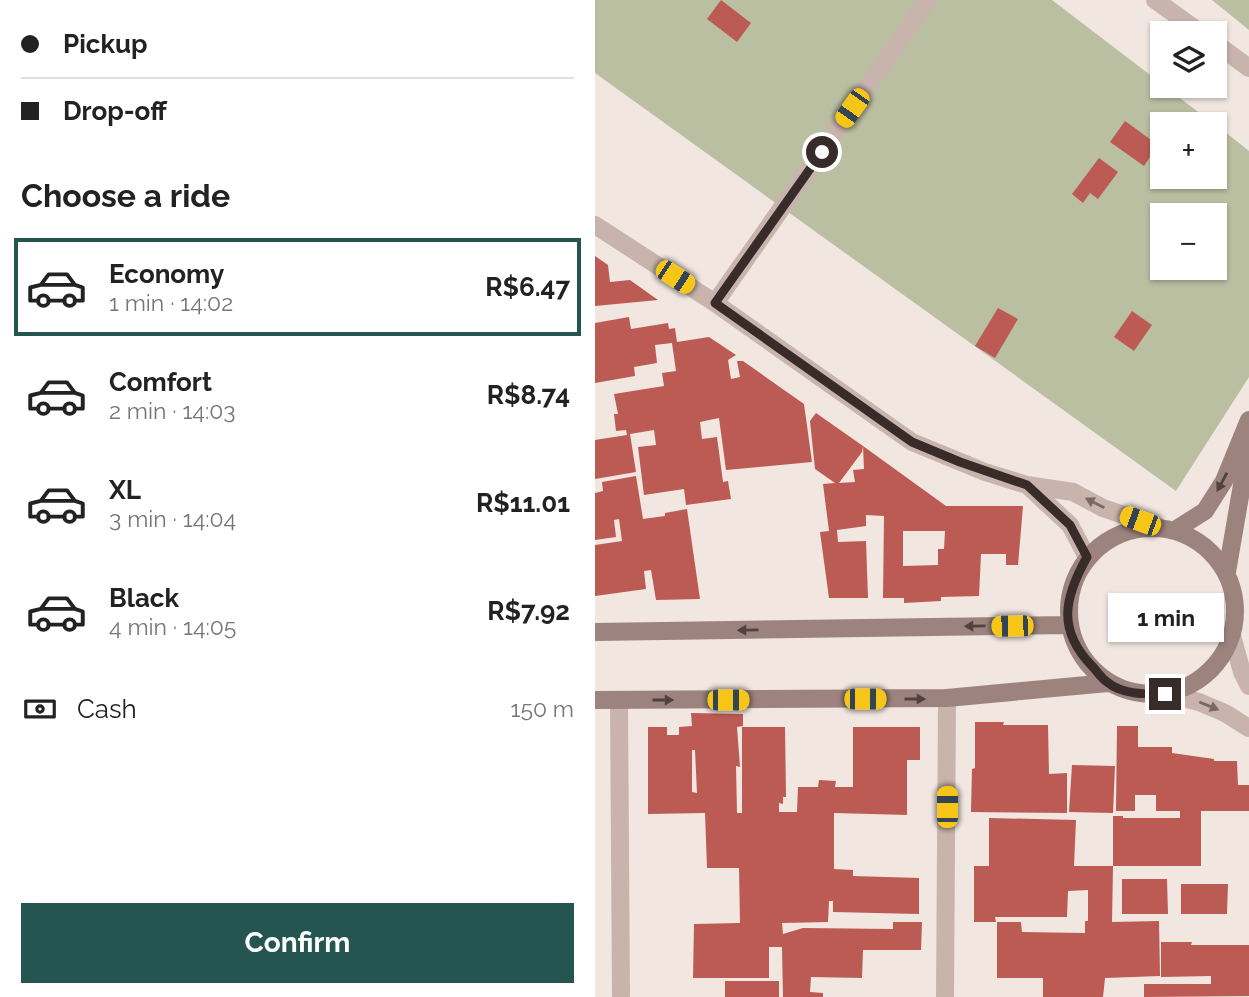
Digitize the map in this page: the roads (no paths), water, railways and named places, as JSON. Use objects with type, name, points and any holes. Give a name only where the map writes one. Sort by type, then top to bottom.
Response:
[{"type":"street","points":[[715,303],[928,0]]},
{"type":"street","points":[[1155,0],[1184,21]]},
{"type":"street","points":[[1227,52],[1249,68]]},
{"type":"street","points":[[595,225],[715,303],[912,442],[1027,485],[1073,492],[1103,508],[1195,538],[1227,572]]},
{"type":"street","points":[[1249,420],[1224,481],[1205,511],[1167,529],[1142,529],[1117,538],[1087,557],[1074,583],[1068,612],[1068,625],[1079,652],[1108,683],[1135,694],[1165,694],[1199,702],[1249,728]]},
{"type":"street","points":[[1249,444],[1227,572],[1235,604],[1232,636],[1242,672],[1249,686]]},
{"type":"street","points":[[1027,485],[1070,525],[1087,557]]},
{"type":"street","points":[[595,632],[1068,625]]},
{"type":"street","points":[[1165,694],[1193,684],[1201,678],[1216,665],[1232,636]]},
{"type":"street","points":[[595,700],[947,698],[1108,683]]},
{"type":"street","points":[[945,997],[947,698]]},
{"type":"street","points":[[619,700],[621,997]]}]
